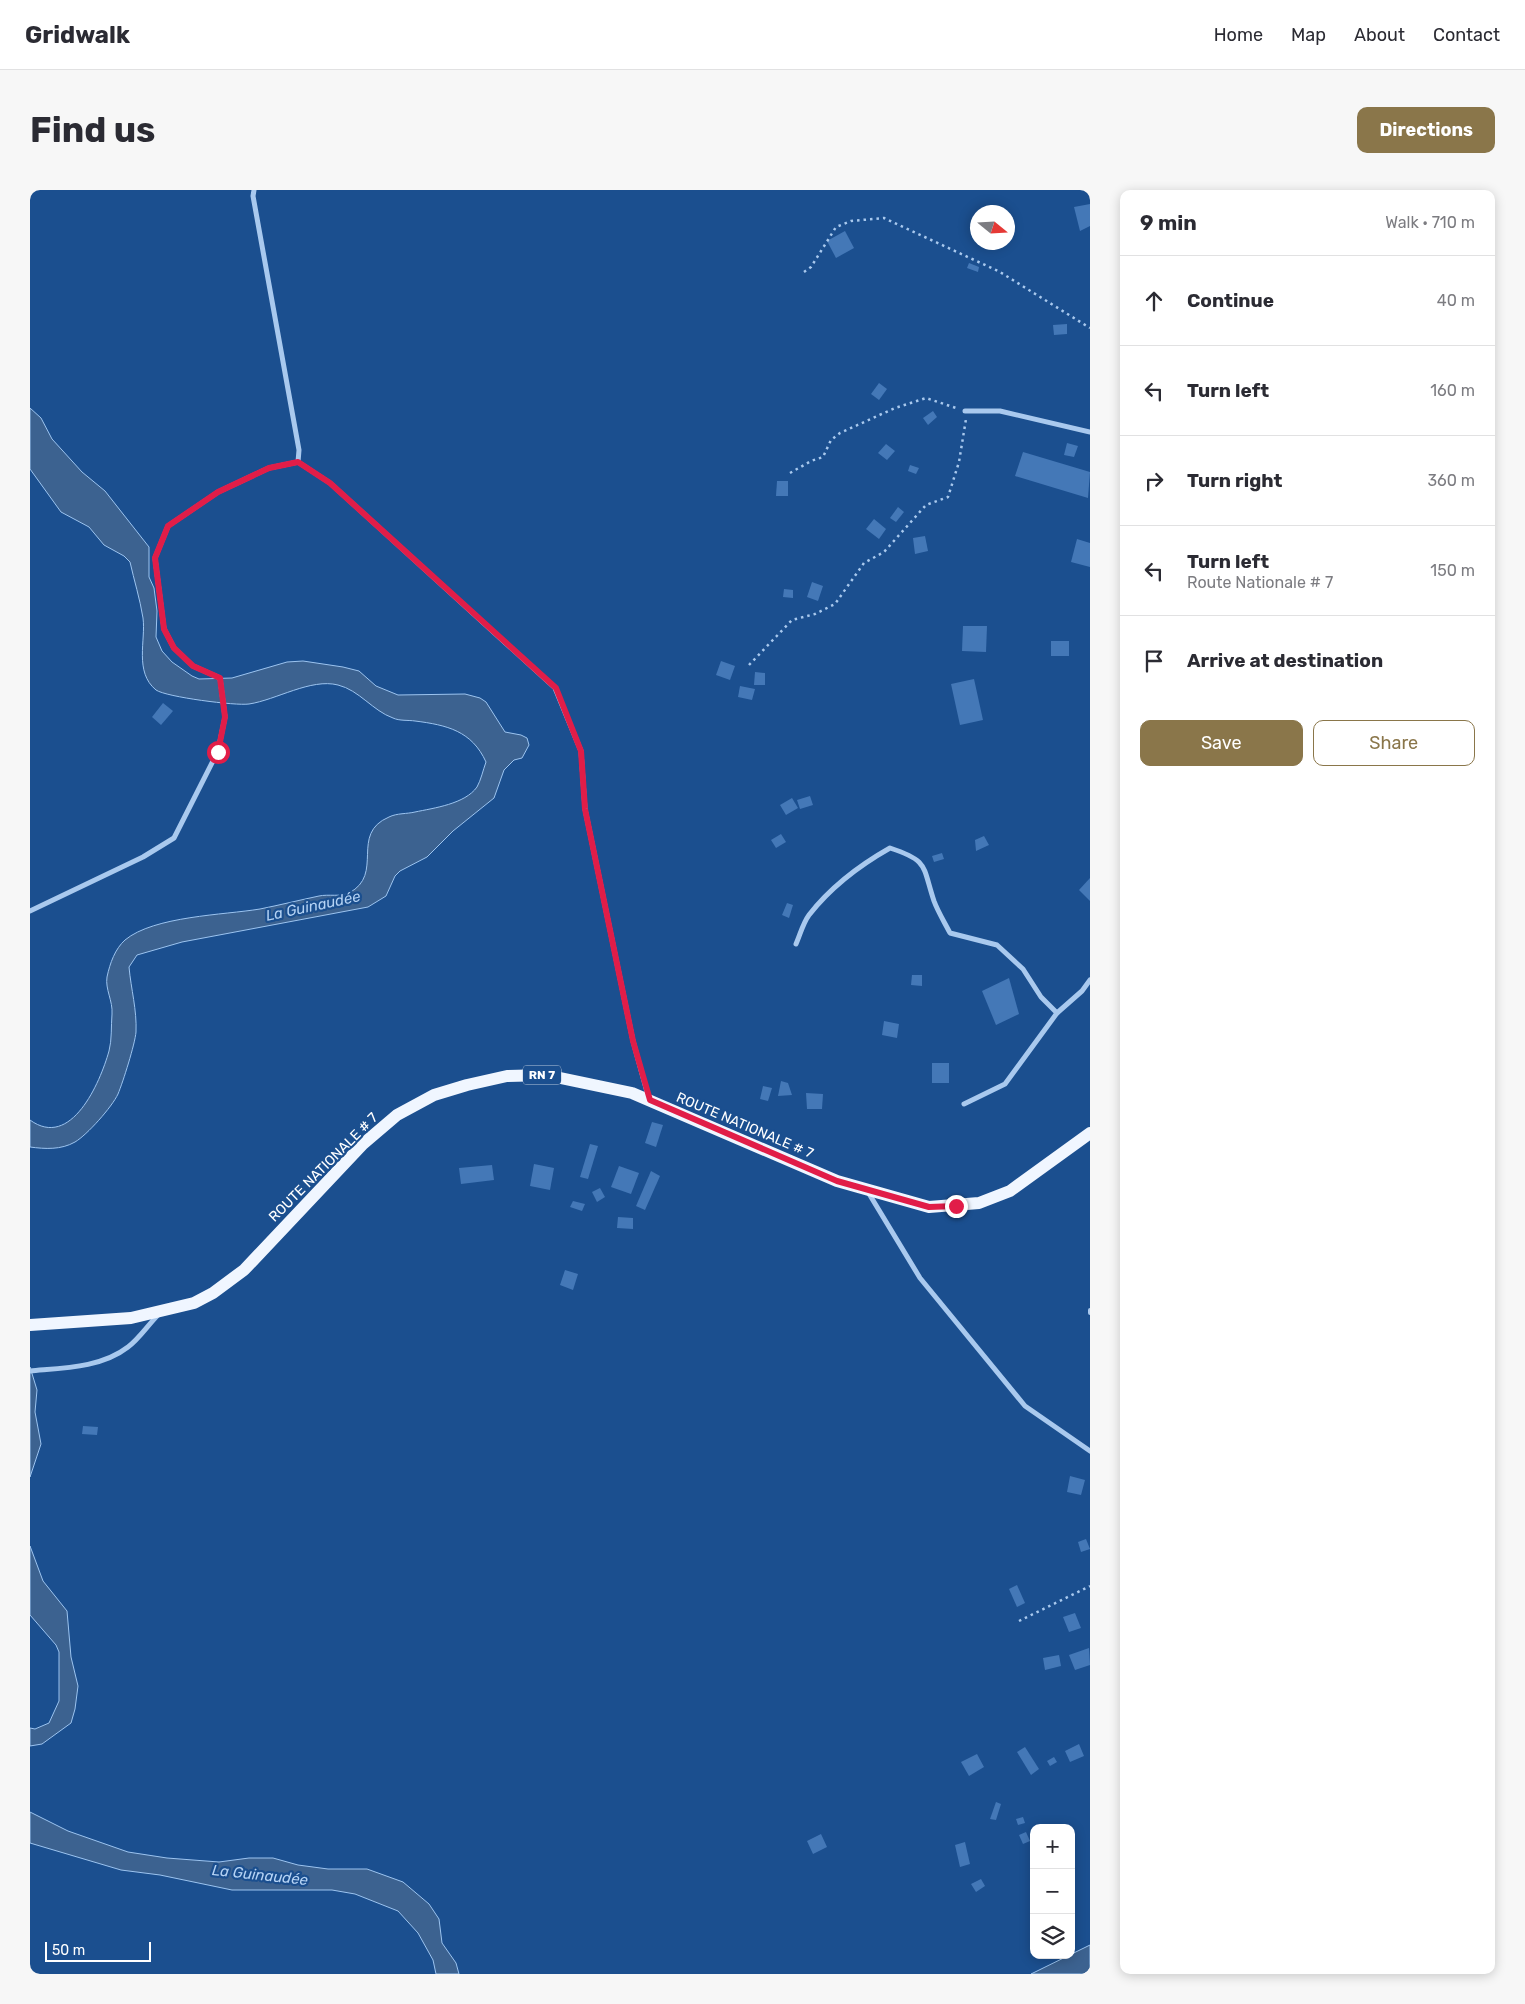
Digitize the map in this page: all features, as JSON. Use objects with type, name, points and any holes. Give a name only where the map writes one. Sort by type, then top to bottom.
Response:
[{"type":"main road","name":"ROUTE NATIONALE # 7","points":[[32,1325],[131,1318],[194,1303],[213,1293],[244,1270],[363,1144],[397,1115],[434,1096],[467,1085],[507,1076],[546,1075],[632,1093],[837,1181],[929,1207],[979,1203],[1010,1191],[1090,1133]]},
{"type":"street","points":[[254,190],[254,205],[299,450],[298,462]]},
{"type":"street","points":[[965,411],[1000,411],[1090,432]]},
{"type":"street","points":[[30,911],[143,857],[174,838],[218,752],[225,717],[220,678],[193,666],[174,648],[164,629],[155,558],[168,526],[218,492],[269,468],[298,462],[330,483],[556,688],[581,751],[585,809],[633,1041],[650,1100]]},
{"type":"street","points":[[796,944],[808,917],[822,901],[865,862],[890,848],[914,856],[922,864],[934,902],[950,933],[997,945],[1023,969],[1040,997],[1057,1013]]},
{"type":"street","points":[[964,1104],[1005,1084],[1057,1013],[1082,991],[1090,980]]},
{"type":"street","points":[[867,1189],[920,1278],[1025,1406],[1090,1451]]},
{"type":"street","points":[[30,1371],[92,1364],[111,1357],[129,1347],[161,1311]]},
{"type":"path","points":[[804,272],[811,267],[836,227],[852,221],[884,218],[1000,272],[1090,328]]},
{"type":"path","points":[[749,665],[792,620],[815,614],[835,604],[864,564],[884,552],[926,505],[948,498],[959,462],[966,423],[965,411],[926,398],[895,408],[840,433],[832,440],[823,458],[811,461],[790,473]]},
{"type":"path","points":[[1019,1621],[1090,1586]]},
{"type":"water","name":"La Guinaudée","points":[[30,408],[41,418],[52,439],[82,472],[105,491],[149,547],[149,577],[154,588],[157,611],[156,637],[162,651],[172,662],[192,676],[199,679],[232,678],[287,662],[303,661],[343,667],[359,671],[376,686],[398,695],[465,694],[480,698],[486,702],[505,732],[527,738],[529,745],[522,758],[514,760],[504,770],[494,798],[453,831],[427,857],[400,871],[395,876],[386,896],[368,907],[182,942],[137,955],[129,967],[135,1008],[136,1032],[118,1094],[105,1113],[80,1138],[70,1145],[59,1148],[30,1147],[30,1120],[45,1127],[58,1126],[71,1120],[91,1095],[105,1064],[111,1042],[112,1009],[107,977],[113,957],[125,940],[138,932],[171,921],[260,909],[319,896],[349,893],[359,885],[365,876],[368,844],[371,833],[377,824],[392,816],[440,807],[465,798],[477,787],[486,762],[474,743],[457,731],[438,725],[395,719],[379,711],[353,691],[338,685],[317,684],[249,704],[186,698],[156,690],[149,683],[143,665],[143,618],[130,562],[124,556],[104,545],[89,527],[61,512],[30,469]]},
{"type":"water","points":[[30,1367],[37,1390],[35,1412],[41,1444],[30,1477]]},
{"type":"water","points":[[30,1546],[43,1581],[67,1611],[71,1657],[78,1686],[71,1723],[42,1744],[30,1746],[30,1728],[35,1729],[49,1723],[59,1701],[59,1652],[56,1645],[30,1615]]},
{"type":"water","name":"La Guinaudée","points":[[30,1812],[68,1831],[128,1852],[167,1858],[219,1862],[249,1858],[273,1858],[298,1865],[328,1869],[367,1869],[403,1882],[429,1904],[439,1919],[442,1943],[456,1963],[459,1974],[436,1974],[433,1960],[418,1933],[398,1911],[355,1894],[332,1890],[232,1890],[160,1875],[121,1870],[30,1843]]},
{"type":"water","points":[[1090,1945],[1090,1974],[1031,1974],[1062,1959],[1075,1959],[1075,1952]]},
{"type":"building","points":[[1090,204],[1090,226],[1080,231],[1074,207]]},
{"type":"building","points":[[845,231],[854,248],[836,258],[827,241]]},
{"type":"building","points":[[969,263],[979,267],[978,272],[967,268]]},
{"type":"building","points":[[1067,324],[1067,334],[1054,335],[1053,325]]},
{"type":"building","points":[[879,383],[887,389],[879,400],[871,394]]},
{"type":"building","points":[[933,411],[937,417],[928,425],[923,418]]},
{"type":"building","points":[[1067,443],[1078,446],[1074,457],[1064,455]]},
{"type":"building","points":[[886,444],[895,451],[887,460],[878,453]]},
{"type":"building","points":[[1023,452],[1090,472],[1088,498],[1015,476]]},
{"type":"building","points":[[910,465],[919,468],[916,474],[908,471]]},
{"type":"building","points":[[777,481],[788,481],[788,496],[776,496]]},
{"type":"building","points":[[898,507],[904,512],[896,522],[890,518]]},
{"type":"building","points":[[874,519],[886,529],[879,539],[866,529]]},
{"type":"building","points":[[925,536],[928,551],[915,554],[913,538]]},
{"type":"building","points":[[1077,539],[1090,543],[1090,567],[1071,562]]},
{"type":"building","points":[[812,582],[823,586],[818,601],[807,597]]},
{"type":"building","points":[[784,589],[793,590],[793,598],[783,597]]},
{"type":"building","points":[[963,626],[987,626],[986,652],[962,651]]},
{"type":"building","points":[[1051,641],[1069,641],[1069,656],[1051,656]]},
{"type":"building","points":[[721,661],[735,666],[730,680],[716,675]]},
{"type":"building","points":[[755,672],[765,673],[765,685],[754,685]]},
{"type":"building","points":[[974,679],[983,720],[960,725],[951,684]]},
{"type":"building","points":[[740,686],[755,689],[752,700],[738,697]]},
{"type":"building","points":[[163,703],[173,711],[161,725],[152,717]]},
{"type":"building","points":[[810,796],[813,805],[800,809],[797,800]]},
{"type":"building","points":[[792,798],[798,808],[786,815],[780,805]]},
{"type":"building","points":[[781,834],[786,842],[776,848],[771,840]]},
{"type":"building","points":[[984,836],[989,845],[976,851],[975,840]]},
{"type":"building","points":[[942,853],[944,859],[934,862],[932,856]]},
{"type":"building","points":[[1090,878],[1090,901],[1079,890]]},
{"type":"building","points":[[787,903],[793,905],[789,918],[782,915]]},
{"type":"building","points":[[912,975],[922,975],[922,986],[911,985]]},
{"type":"building","points":[[1009,978],[1019,1014],[996,1025],[982,991]]},
{"type":"building","points":[[884,1021],[899,1024],[897,1038],[882,1035]]},
{"type":"building","points":[[932,1063],[949,1063],[949,1083],[932,1083]]},
{"type":"building","points":[[781,1081],[788,1083],[792,1095],[778,1096]]},
{"type":"building","points":[[763,1086],[772,1088],[768,1101],[760,1099]]},
{"type":"building","points":[[806,1093],[823,1094],[822,1109],[807,1109]]},
{"type":"building","points":[[652,1122],[663,1125],[656,1147],[645,1143]]},
{"type":"building","points":[[590,1144],[598,1146],[588,1179],[580,1177]]},
{"type":"building","points":[[534,1164],[554,1168],[550,1190],[530,1186]]},
{"type":"building","points":[[492,1165],[494,1180],[461,1184],[459,1168]]},
{"type":"building","points":[[619,1166],[639,1173],[631,1194],[611,1187]]},
{"type":"building","points":[[651,1171],[660,1176],[645,1210],[636,1206]]},
{"type":"building","points":[[600,1188],[605,1197],[597,1202],[592,1192]]},
{"type":"building","points":[[573,1201],[585,1204],[582,1211],[570,1207]]},
{"type":"building","points":[[618,1217],[633,1218],[633,1229],[617,1228]]},
{"type":"building","points":[[565,1270],[578,1274],[573,1290],[560,1285]]},
{"type":"building","points":[[83,1426],[98,1427],[97,1435],[82,1434]]},
{"type":"building","points":[[1070,1476],[1085,1480],[1081,1495],[1067,1492]]},
{"type":"building","points":[[1086,1539],[1090,1549],[1081,1552],[1078,1542]]},
{"type":"building","points":[[1017,1585],[1025,1603],[1017,1607],[1009,1589]]},
{"type":"building","points":[[1075,1613],[1081,1628],[1069,1632],[1063,1617]]},
{"type":"building","points":[[1089,1648],[1090,1665],[1075,1670],[1069,1655]]},
{"type":"building","points":[[1059,1655],[1061,1666],[1045,1670],[1043,1658]]},
{"type":"building","points":[[1079,1744],[1084,1756],[1070,1762],[1065,1751]]},
{"type":"building","points":[[1025,1747],[1039,1769],[1031,1775],[1017,1752]]},
{"type":"building","points":[[977,1754],[984,1767],[969,1776],[961,1762]]},
{"type":"building","points":[[1054,1757],[1057,1762],[1050,1766],[1047,1761]]},
{"type":"building","points":[[996,1802],[1001,1804],[996,1820],[990,1819]]},
{"type":"building","points":[[1023,1817],[1025,1823],[1018,1825],[1016,1819]]},
{"type":"building","points":[[1026,1832],[1030,1841],[1023,1844],[1019,1835]]},
{"type":"building","points":[[821,1834],[827,1847],[813,1854],[807,1841]]},
{"type":"building","points":[[965,1842],[970,1864],[960,1867],[955,1845]]},
{"type":"building","points":[[981,1879],[985,1886],[976,1892],[971,1884]]},
{"type":"route","points":[[218,752],[225,717],[220,678],[193,666],[174,648],[164,629],[155,558],[168,526],[218,492],[269,468],[298,462],[330,483],[556,688],[581,751],[585,809],[633,1041],[650,1100],[837,1181],[929,1207],[956,1206]]}]
